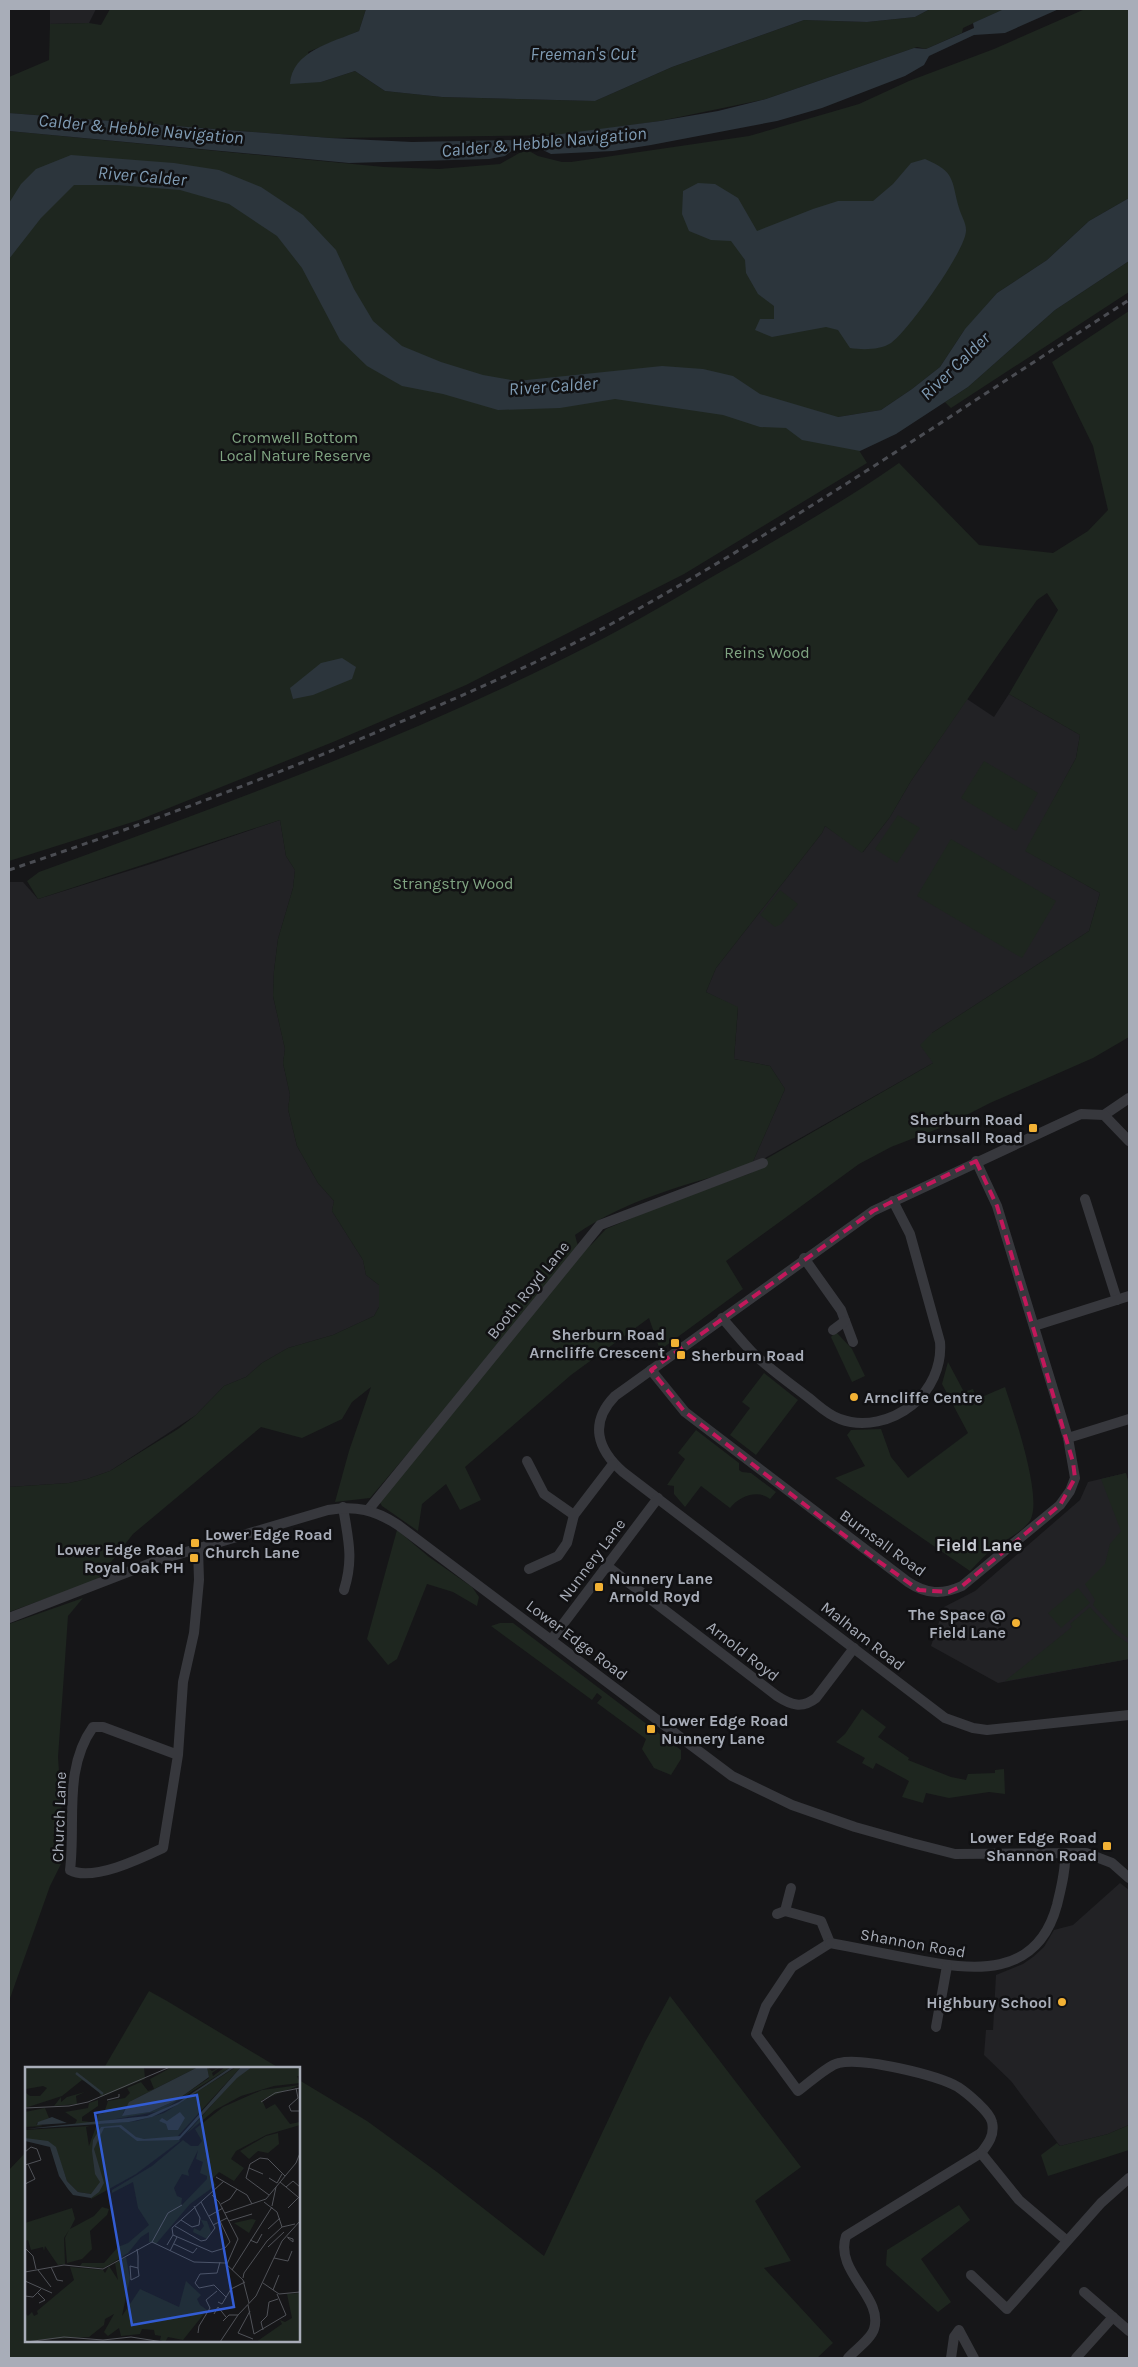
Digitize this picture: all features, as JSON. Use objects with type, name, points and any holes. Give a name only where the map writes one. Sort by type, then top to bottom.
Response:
[{"type":"street","points":[[1104,1115],[1129,1098]]},
{"type":"street","points":[[529,1569],[558,1556],[567,1543],[574,1515],[613,1464],[602,1449],[599,1432],[602,1413],[615,1396],[804,1258],[856,1221],[893,1201],[1071,1117],[1088,1113],[1104,1115],[1129,1141]]},
{"type":"street","name":"Burnsall Road","points":[[651,1370],[685,1412],[871,1556],[920,1590],[933,1593],[949,1592],[962,1586],[1060,1505],[1070,1491],[1075,1478],[1068,1438],[997,1206],[976,1161]]},
{"type":"street","name":"Booth Royd Lane","points":[[369,1509],[600,1225],[763,1163]]},
{"type":"street","points":[[1085,1199],[1117,1300]]},
{"type":"street","points":[[722,1318],[752,1352],[832,1416],[850,1422],[868,1422],[888,1418],[908,1408],[924,1392],[936,1372],[940,1360],[940,1342],[910,1234],[893,1201]]},
{"type":"street","points":[[804,1258],[841,1310],[853,1342]]},
{"type":"street","points":[[1034,1326],[1129,1296]]},
{"type":"street","points":[[832,1330],[845,1321]]},
{"type":"street","points":[[1068,1438],[1129,1419]]},
{"type":"street","points":[[527,1461],[544,1494],[574,1515]]},
{"type":"street","name":"Malham Road","points":[[613,1464],[945,1718],[973,1728],[1003,1728],[1129,1714]]},
{"type":"street","name":"Nunnery Lane","points":[[551,1640],[658,1498]]},
{"type":"street","points":[[343,1507],[350,1548],[350,1570],[344,1590]]},
{"type":"street","name":"Lower Edge Road","points":[[9,1618],[159,1560],[306,1516],[343,1507],[369,1509],[398,1525],[732,1776],[792,1805],[856,1827],[955,1854],[1086,1853],[1101,1857],[1112,1863],[1129,1878]]},
{"type":"street","name":"Church Lane","points":[[178,1755],[104,1727],[93,1727],[84,1740],[75,1768],[70,1870],[77,1873],[90,1873],[135,1860],[164,1848],[178,1755],[183,1682],[194,1634],[199,1580],[198,1549]]},
{"type":"street","name":"Arnold Royd","points":[[607,1566],[777,1696],[793,1704],[808,1704],[816,1698],[854,1648]]},
{"type":"street","name":"Shannon Road","points":[[830,1943],[947,1966],[977,1968],[999,1966],[1029,1952],[1044,1935],[1052,1921],[1062,1887],[1065,1853]]},
{"type":"street","points":[[791,1888],[781,1912],[820,1921],[830,1943],[792,1967],[766,2006],[756,2034],[798,2091],[838,2063],[873,2064],[928,2076],[958,2087],[980,2105],[992,2121],[993,2133],[990,2143],[981,2154],[846,2236],[842,2247],[845,2259],[876,2314],[874,2330],[848,2358]]},
{"type":"street","points":[[936,2027],[947,1966]]},
{"type":"street","points":[[981,2154],[1019,2200],[1066,2240]]},
{"type":"street","points":[[971,2275],[1007,2308],[1101,2202],[1129,2178]]},
{"type":"street","points":[[1084,2292],[1129,2331]]},
{"type":"street","points":[[1076,2358],[1113,2317]]},
{"type":"street","points":[[951,2358],[954,2337],[959,2330],[974,2358]]},
{"type":"highlighted area","points":[[976,1161],[997,1206],[1073,1462],[1075,1478],[1060,1505],[962,1586],[949,1592],[919,1590],[871,1556],[685,1412],[651,1370],[873,1211]]},
{"type":"shaded area","points":[[50,9],[96,9],[89,23],[50,24]]},
{"type":"shaded area","points":[[1009,694],[1080,735],[1076,758],[1026,851],[1100,893],[1089,931],[932,1033],[933,1063],[751,1166],[785,1089],[770,1066],[734,1059],[738,1008],[706,992],[716,968],[822,833],[825,826],[863,852],[890,817],[911,781],[967,699],[994,717]]},
{"type":"shaded area","points":[[280,820],[286,856],[295,870],[293,888],[278,939],[273,996],[285,1049],[283,1063],[290,1095],[288,1109],[297,1146],[318,1183],[334,1201],[332,1211],[363,1260],[366,1275],[379,1285],[379,1307],[374,1316],[333,1335],[288,1348],[262,1363],[246,1377],[224,1386],[196,1415],[110,1471],[69,1483],[9,1487],[9,882],[23,882],[38,899],[154,863]]},
{"type":"shaded area","points":[[1126,1473],[1129,1485],[1129,1659],[998,1683],[931,1646],[944,1607],[975,1591],[1080,1500],[1088,1482]]},
{"type":"shaded area","name":"Highbury School","points":[[1120,1883],[1129,1890],[1129,2125],[1108,2134],[1060,2146],[1011,2081],[984,2055],[986,2030],[993,2030],[996,1975],[1023,1964],[1033,1957],[1044,1947],[1054,1930],[1073,1925]]},
{"type":"green space","points":[[110,9],[366,9],[359,31],[308,52],[321,82],[355,71],[385,91],[442,97],[595,101],[672,67],[804,20],[867,22],[915,17],[930,9],[1004,9],[963,28],[962,33],[926,49],[917,47],[766,99],[660,121],[563,135],[330,138],[9,113],[9,77],[49,60],[50,24],[89,23],[101,25]]},
{"type":"green space","name":"Cromwell Bottom Local Nature Reserve","points":[[1085,9],[1129,9],[1129,198],[1089,221],[1047,260],[997,293],[963,332],[940,367],[912,389],[881,410],[838,417],[867,463],[684,574],[466,685],[333,742],[139,820],[9,861],[9,131],[384,167],[439,169],[500,164],[521,152],[529,151],[538,156],[562,162],[571,162],[749,136],[859,104],[909,81],[994,49]]},
{"type":"green space","points":[[1129,261],[1129,292],[951,408],[945,402],[968,387],[1055,310]]},
{"type":"green space","points":[[1129,311],[1129,1037],[1093,1058],[990,1103],[945,1126],[891,1147],[859,1164],[726,1261],[743,1289],[660,1350],[649,1318],[571,1375],[465,1467],[481,1500],[460,1510],[446,1484],[422,1504],[418,1531],[382,1506],[379,1501],[459,1393],[370,1498],[335,1502],[349,1451],[371,1387],[352,1402],[342,1419],[302,1438],[261,1427],[133,1534],[97,1580],[9,1612],[9,1487],[69,1483],[110,1471],[178,1429],[196,1415],[224,1386],[246,1377],[262,1363],[288,1348],[333,1335],[374,1316],[379,1307],[379,1285],[366,1275],[363,1260],[332,1211],[334,1201],[318,1183],[297,1146],[288,1109],[290,1095],[283,1063],[285,1049],[273,996],[278,939],[293,888],[295,870],[286,856],[280,820],[38,899],[27,881],[39,872],[255,792],[398,735],[538,672],[623,628],[740,561],[841,501],[899,463],[979,545],[1053,553],[1088,531],[1108,510],[1093,446],[1052,362]],"holes":[[[1047,593],[1058,610],[1009,694],[1080,735],[1076,758],[1025,851],[1100,893],[1089,931],[932,1033],[920,1045],[933,1063],[766,1159],[751,1173],[663,1205],[606,1229],[591,1245],[579,1250],[575,1235],[616,1211],[660,1193],[751,1166],[785,1089],[770,1066],[734,1059],[738,1007],[706,992],[716,968],[822,833],[825,826],[862,853],[890,817],[911,781],[1037,600]]]},
{"type":"green space","points":[[984,761],[1038,793],[1016,831],[961,798]]},
{"type":"green space","points":[[898,815],[920,828],[897,863],[875,849]]},
{"type":"green space","points":[[951,839],[1056,901],[1022,958],[917,896]]},
{"type":"green space","points":[[780,890],[798,904],[781,924],[775,927],[760,915]]},
{"type":"green space","points":[[836,1332],[852,1349],[865,1376],[852,1382],[831,1337]]},
{"type":"green space","points":[[948,1362],[964,1392],[973,1389],[977,1399],[1005,1387],[1026,1456],[1033,1496],[1033,1511],[1029,1522],[1017,1533],[992,1549],[970,1571],[835,1478],[865,1466],[847,1435],[851,1430],[881,1429],[891,1457],[908,1478],[968,1433],[942,1384]]},
{"type":"green space","points":[[764,1373],[798,1400],[756,1455],[730,1435],[750,1408],[742,1402]]},
{"type":"green space","points":[[696,1430],[739,1463],[739,1470],[751,1473],[776,1492],[770,1499],[760,1494],[743,1497],[730,1508],[701,1486],[685,1507],[674,1494],[674,1486],[667,1485],[685,1459],[678,1453]]},
{"type":"green space","points":[[1126,1473],[1129,1485],[1129,1639],[1117,1630],[1093,1605],[1095,1600],[1085,1584],[1105,1564],[1110,1544],[1121,1531],[1101,1479]]},
{"type":"green space","points":[[397,1530],[429,1557],[472,1587],[479,1597],[477,1606],[453,1592],[427,1584],[397,1659],[388,1665],[367,1639]]},
{"type":"green space","points":[[1078,1588],[1090,1603],[1061,1628],[1048,1613]]},
{"type":"green space","points":[[83,1598],[68,1616],[58,1757],[65,1856],[50,1886],[9,2001],[9,1624]]},
{"type":"green space","points":[[1090,1607],[1114,1633],[1129,1644],[1129,1659],[1005,1681],[1072,1627],[1070,1624]]},
{"type":"green space","points":[[500,1623],[513,1623],[681,1750],[681,1759],[671,1775],[654,1768],[642,1749],[646,1739],[597,1703],[602,1697],[597,1693],[592,1700],[491,1626]]},
{"type":"green space","points":[[862,1709],[886,1727],[878,1737],[909,1758],[908,1760],[951,1777],[966,1780],[968,1774],[995,1773],[995,1770],[1004,1769],[1005,1794],[989,1792],[949,1798],[926,1793],[923,1803],[902,1797],[909,1781],[876,1763],[873,1769],[862,1763],[865,1758],[836,1742],[845,1734]]},
{"type":"green space","points":[[149,1991],[277,2067],[105,2067]]},
{"type":"green space","points":[[670,1996],[801,2167],[755,2201],[791,2261],[764,2268],[833,2343],[817,2358],[9,2358],[9,2170],[25,2153],[25,2342],[300,2342],[300,2081],[367,2121],[437,2172],[544,2256],[645,2042]]},
{"type":"green space","points":[[1129,2125],[1129,2150],[1048,2176],[1041,2155],[1057,2143],[1060,2146],[1108,2134]]},
{"type":"green space","points":[[959,2205],[970,2220],[921,2259],[951,2302],[938,2312],[886,2265],[887,2250]]},
{"type":"water","name":"Freeman's Cut","points":[[366,9],[930,9],[915,17],[867,22],[804,20],[672,67],[595,101],[442,97],[385,91],[355,71],[321,82],[290,84],[292,73],[298,63],[306,56],[326,44],[359,31]]},
{"type":"water","name":"Calder & Hebble Navigation","points":[[1004,9],[1059,9],[1005,33],[974,35],[929,56],[924,65],[905,76],[822,108],[777,121],[613,151],[551,154],[531,144],[519,145],[505,156],[489,159],[349,163],[9,131],[9,113],[330,138],[412,142],[516,140],[660,121],[718,111],[766,99],[914,48],[926,49],[974,28],[973,23]]},
{"type":"water","name":"River Calder","points":[[71,155],[174,163],[219,170],[261,187],[303,215],[336,250],[354,289],[373,321],[402,346],[441,362],[483,375],[517,381],[662,366],[703,369],[733,376],[760,394],[838,417],[881,410],[912,389],[940,367],[965,329],[997,293],[1047,260],[1089,221],[1129,198],[1129,261],[1055,310],[968,387],[896,434],[860,451],[802,440],[786,428],[760,427],[723,415],[615,399],[560,408],[498,410],[443,394],[402,386],[367,366],[340,340],[302,268],[277,236],[229,204],[180,190],[117,185],[74,185],[41,218],[9,259],[9,203],[21,184],[36,169]]},
{"type":"water","points":[[925,159],[942,168],[951,178],[966,227],[964,240],[947,271],[910,323],[891,343],[877,348],[850,348],[838,330],[826,327],[772,337],[755,330],[760,319],[774,319],[774,306],[758,294],[746,273],[745,260],[731,241],[711,240],[689,231],[682,214],[683,191],[698,183],[715,184],[738,198],[757,231],[838,201],[873,201],[893,184],[911,163]]},
{"type":"water","points":[[342,658],[356,667],[352,679],[313,695],[293,699],[290,688],[321,663]]},
{"type":"railway","points":[[9,870],[111,835],[312,758],[488,684],[588,636],[745,547],[810,507],[1129,300]]},
{"type":"place","name":"Sherburn Road Burnsall Road","points":[[1033,1128]]},
{"type":"place","name":"Sherburn Road Arncliffe Crescent","points":[[675,1343]]},
{"type":"place","name":"Sherburn Road","points":[[681,1355]]},
{"type":"place","name":"Arncliffe Centre","points":[[854,1397]]},
{"type":"place","name":"Lower Edge Road Church Lane","points":[[195,1543]]},
{"type":"place","name":"Lower Edge Road Royal Oak PH","points":[[194,1558]]},
{"type":"place","name":"Nunnery Lane Arnold Royd","points":[[599,1587]]},
{"type":"place","name":"The Space @ Field Lane","points":[[1016,1623]]},
{"type":"place","name":"Lower Edge Road Nunnery Lane","points":[[651,1729]]},
{"type":"place","name":"Lower Edge Road Shannon Road","points":[[1107,1846]]},
{"type":"place","name":"Highbury School","points":[[1062,2002]]},
{"type":"district","name":"Field Lane","points":[[979,1545]]},
{"type":"park label","name":"Reins Wood","points":[[767,652]]},
{"type":"park label","name":"Strangstry Wood","points":[[453,883]]}]
